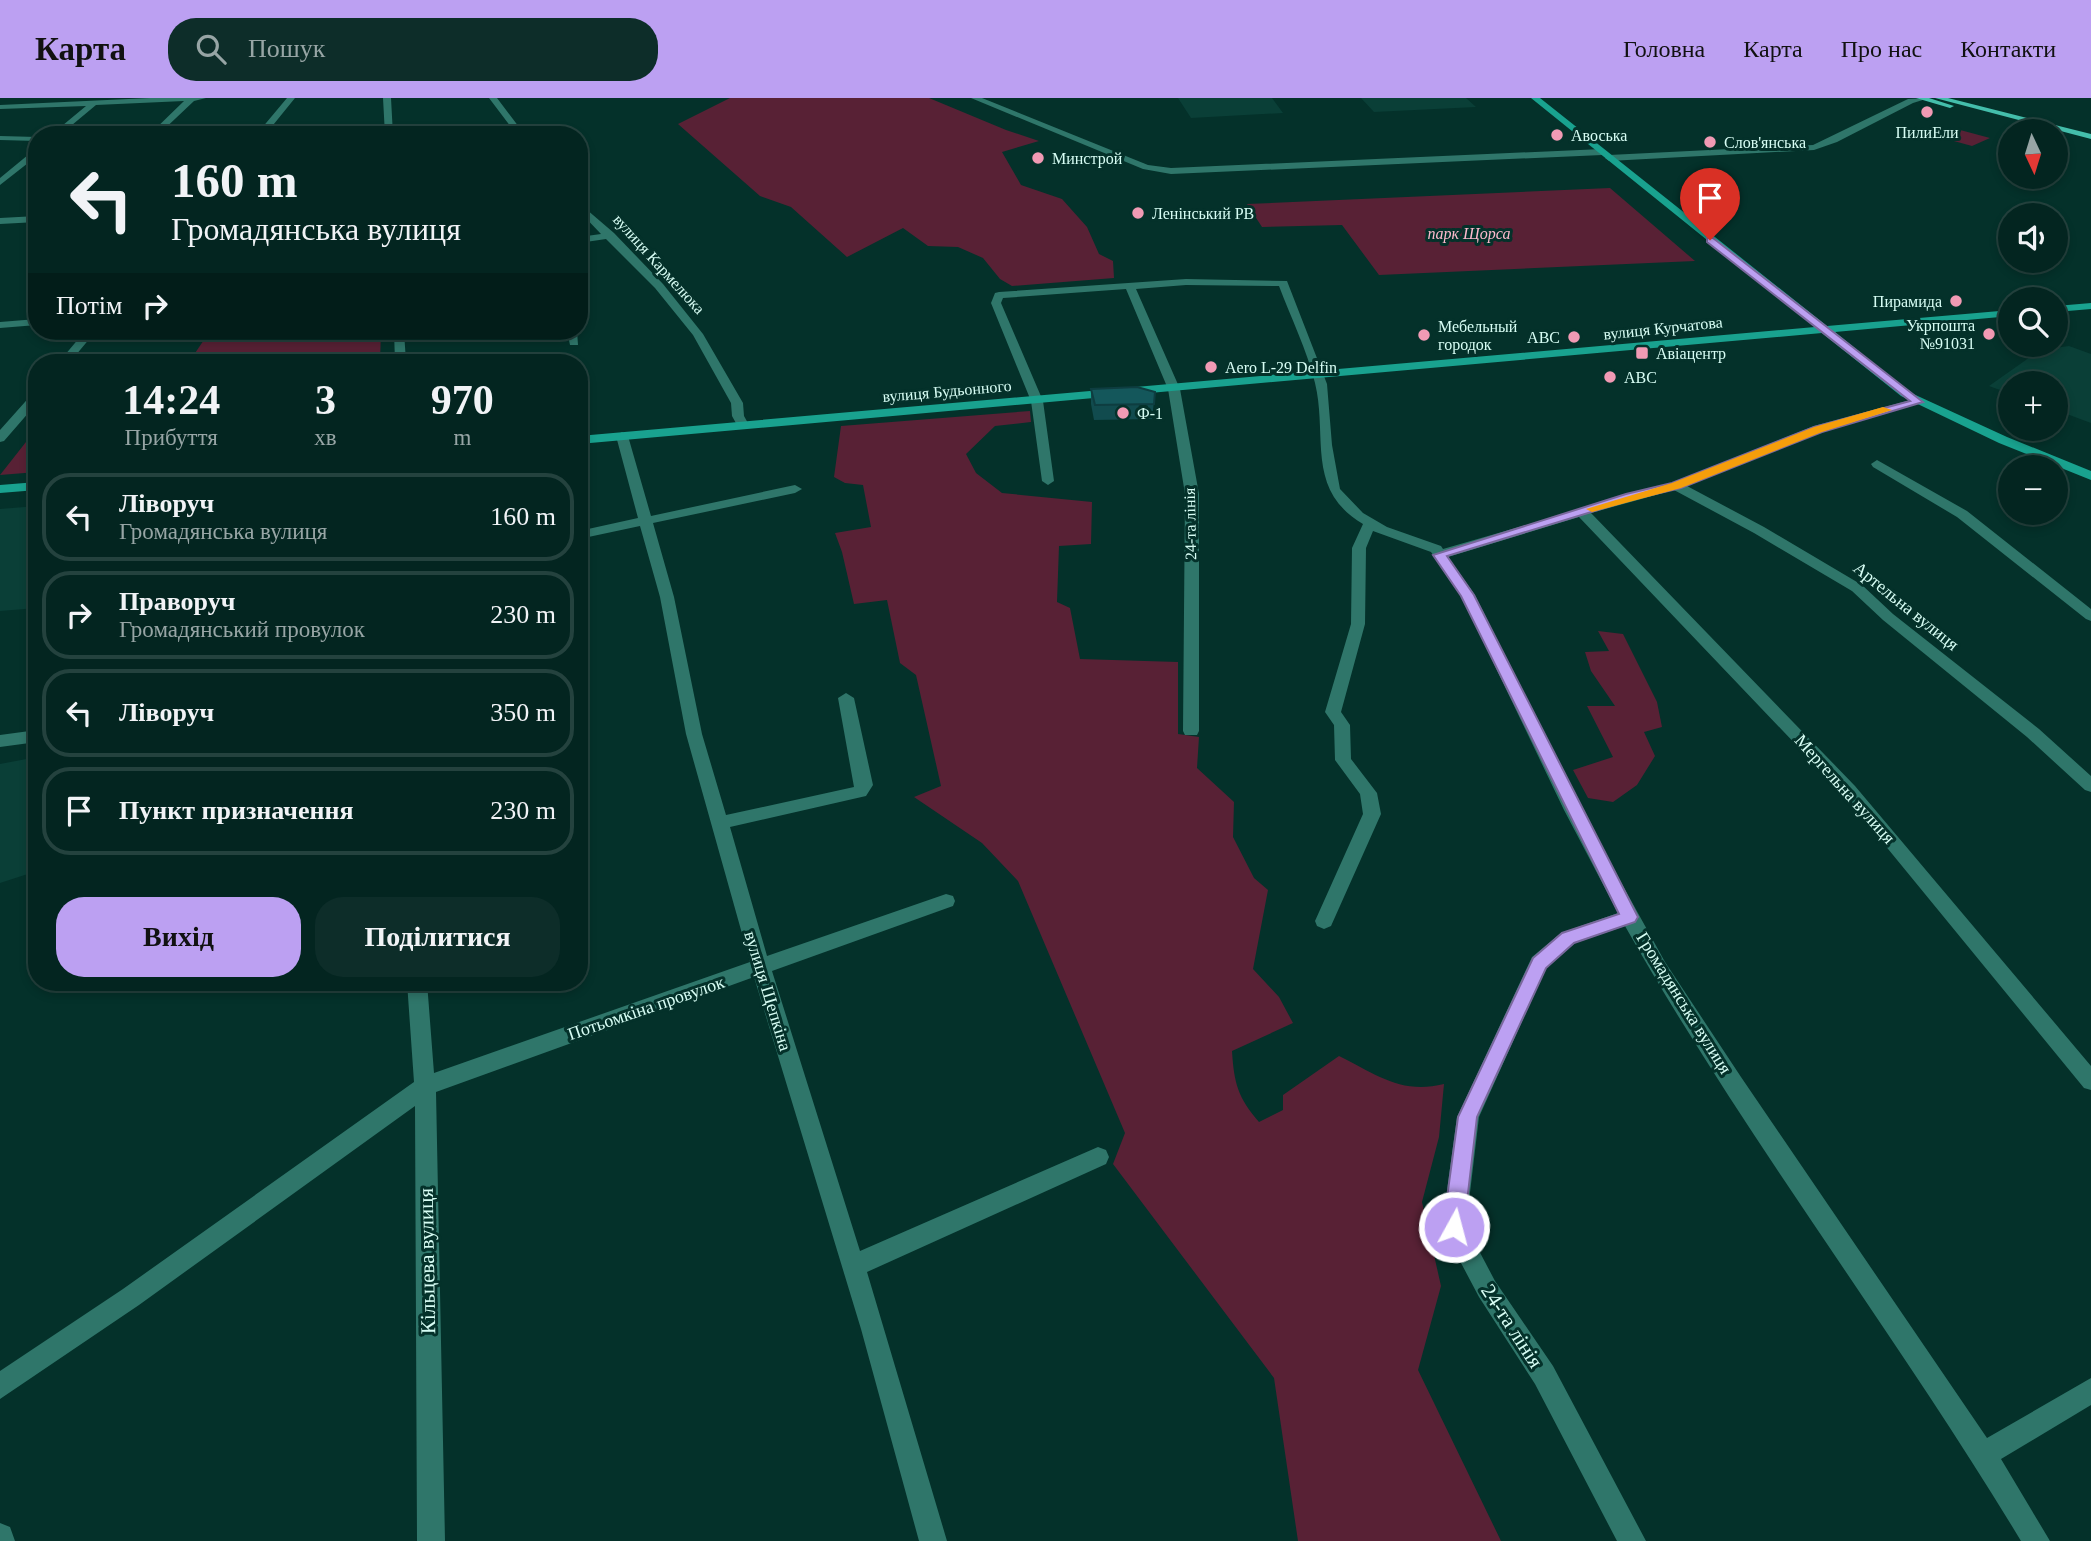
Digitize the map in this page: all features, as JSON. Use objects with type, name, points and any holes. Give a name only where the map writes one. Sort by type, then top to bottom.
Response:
[{"type":"main road","points":[[1535,98],[1822,330],[1918,402],[2091,476]]},
{"type":"main road","points":[[1922,98],[2001,119]]},
{"type":"main road","points":[[1939,98],[2091,137]]},
{"type":"main road","points":[[2068,137],[2091,143]]},
{"type":"main road","points":[[2068,308],[2091,306]]},
{"type":"main road","name":"вулиця Курчатова","points":[[1318,376],[1998,314]]},
{"type":"main road","name":"вулиця Будьонного","points":[[588,439],[1318,376]]},
{"type":"main road","points":[[0,489],[28,487]]},
{"type":"street","points":[[162,126],[192,98]]},
{"type":"street","points":[[0,107],[97,100],[202,98]]},
{"type":"street","points":[[267,126],[290,98]]},
{"type":"street","points":[[387,98],[389,126]]},
{"type":"street","points":[[493,98],[514,126]]},
{"type":"street","points":[[975,98],[1146,167],[1171,171],[1814,147],[1922,98]]},
{"type":"street","points":[[66,126],[97,100]]},
{"type":"street","points":[[0,138],[28,139]]},
{"type":"street","points":[[1,180],[28,160]]},
{"type":"street","name":"вулиця Кармелюка","points":[[588,214],[659,286],[698,334],[737,403],[738,416],[743,425]]},
{"type":"street","points":[[0,221],[28,219]]},
{"type":"street","points":[[588,239],[611,235]]},
{"type":"street","name":"Громадянська вулиця","points":[[1130,286],[1227,281],[1283,283],[1321,384],[1326,445],[1334,490],[1358,516],[1382,530],[1436,549],[1468,595],[1629,917],[1690,1017],[1984,1454],[2036,1541]]},
{"type":"street","points":[[1048,481],[1037,401],[996,303],[999,295],[1130,286]]},
{"type":"street","name":"24-та лінія","points":[[1130,286],[1174,389],[1192,494],[1191,731]]},
{"type":"street","points":[[0,325],[28,323]]},
{"type":"street","points":[[71,354],[83,340]]},
{"type":"street","points":[[1439,555],[1676,486],[1818,429],[1918,402]]},
{"type":"street","points":[[0,438],[28,405]]},
{"type":"street","name":"вулиця Щепкіна","points":[[622,436],[667,597],[694,734],[761,968],[853,1266],[933,1541]]},
{"type":"street","points":[[1877,464],[1962,514],[2091,616]]},
{"type":"street","name":"Артельна вулиця","points":[[1676,486],[1759,530],[1857,588],[1888,617],[2033,733],[2091,786]]},
{"type":"street","points":[[588,533],[795,489]]},
{"type":"street","name":"Мергельна вулиця","points":[[1582,512],[1849,790],[2091,1081]]},
{"type":"street","points":[[1324,921],[1372,814],[1368,793],[1343,760],[1342,725],[1333,712],[1358,624],[1359,548],[1370,523]]},
{"type":"street","points":[[720,823],[860,792],[864,785],[846,698]]},
{"type":"street","points":[[0,741],[28,737]]},
{"type":"street","name":"Потьомкіна провулок","points":[[0,1386],[131,1297],[425,1086],[946,901]]},
{"type":"street","name":"24-та лінія","points":[[1629,917],[1568,938],[1539,963],[1468,1117],[1454,1227],[1487,1289],[1544,1375],[1632,1541]]},
{"type":"street","name":"Кільцева вулиця","points":[[418,991],[425,1086],[431,1541]]},
{"type":"street","points":[[853,1266],[1098,1157]]},
{"type":"street","points":[[1984,1454],[2091,1391]]},
{"type":"shaded area","points":[[1178,98],[1272,98],[1283,113],[1191,118]]},
{"type":"shaded area","points":[[1361,98],[1466,98],[1476,107],[1374,112]]},
{"type":"shaded area","points":[[2068,346],[2091,354],[2091,423],[2068,414],[2068,371],[2010,371],[2030,357],[2068,357]]},
{"type":"shaded area","points":[[1998,380],[1998,389],[1989,386]]},
{"type":"shaded area","points":[[28,507],[28,609],[0,611],[0,509]]},
{"type":"shaded area","points":[[28,759],[28,874],[0,883],[0,764]]},
{"type":"green space","points":[[730,98],[929,98],[1039,141],[1002,152],[1021,185],[1062,199],[1087,227],[1099,254],[1113,261],[1114,278],[1012,286],[1000,279],[983,258],[958,247],[928,246],[903,228],[847,257],[791,207],[760,196],[678,124]]},
{"type":"green space","points":[[1949,127],[1990,138],[1972,146],[1932,135]]},
{"type":"green space","name":"парк Щорса","points":[[1610,188],[1695,261],[1379,275],[1342,225],[1262,227],[1247,204]]},
{"type":"green space","points":[[204,340],[381,340],[380,354],[194,354]]},
{"type":"green space","points":[[1030,411],[1031,422],[995,426],[966,454],[976,473],[1002,493],[1092,502],[1091,544],[1059,546],[1057,602],[1070,608],[1080,659],[1178,662],[1178,734],[1199,737],[1197,768],[1234,802],[1233,837],[1254,878],[1268,890],[1253,969],[1279,997],[1293,1023],[1232,1051],[1236,1081],[1246,1105],[1259,1122],[1283,1110],[1283,1095],[1339,1056],[1377,1076],[1402,1085],[1429,1087],[1444,1084],[1439,1137],[1422,1202],[1441,1286],[1418,1370],[1501,1541],[1298,1541],[1274,1378],[1113,1164],[1125,1133],[1018,881],[982,843],[914,797],[941,786],[916,675],[900,663],[887,600],[854,604],[835,533],[871,527],[863,485],[845,483],[834,477],[841,426]]},
{"type":"green space","points":[[28,439],[28,473],[0,475]]},
{"type":"green space","points":[[1598,631],[1623,634],[1657,702],[1662,727],[1644,732],[1655,756],[1637,785],[1613,802],[1588,798],[1573,770],[1613,757],[1587,706],[1615,706],[1591,671],[1585,652],[1609,651]]},
{"type":"building","points":[[1137,387],[1155,392],[1154,404],[1095,405],[1091,389]]},
{"type":"slow traffic","points":[[1592,509],[1676,486],[1734,465],[1818,429],[1887,410]]},
{"type":"place","name":"ПилиЕли","points":[[1927,112]]},
{"type":"place","name":"Авоська","points":[[1557,135]]},
{"type":"place","name":"Слов'янська","points":[[1710,142]]},
{"type":"place","name":"Минстрой","points":[[1038,158]]},
{"type":"place","name":"Ленінський РВ","points":[[1138,213]]},
{"type":"place","name":"Пирамида","points":[[1956,301]]},
{"type":"place","name":"Укрпошта №91031","points":[[1989,334]]},
{"type":"place","name":"Мебельный городок","points":[[1424,335]]},
{"type":"place","name":"АВС","points":[[1574,337]]},
{"type":"place","name":"Авіацентр","points":[[1642,353]]},
{"type":"place","name":"Aero L-29 Delfin","points":[[1211,367]]},
{"type":"place","name":"ABC","points":[[1610,377]]},
{"type":"place","name":"Ф-1","points":[[1123,413]]},
{"type":"route","points":[[1454,1227],[1468,1117],[1539,963],[1568,938],[1629,917],[1468,595],[1439,555],[1676,486],[1734,465],[1818,429],[1918,402],[1894,386],[1710,240]]}]
